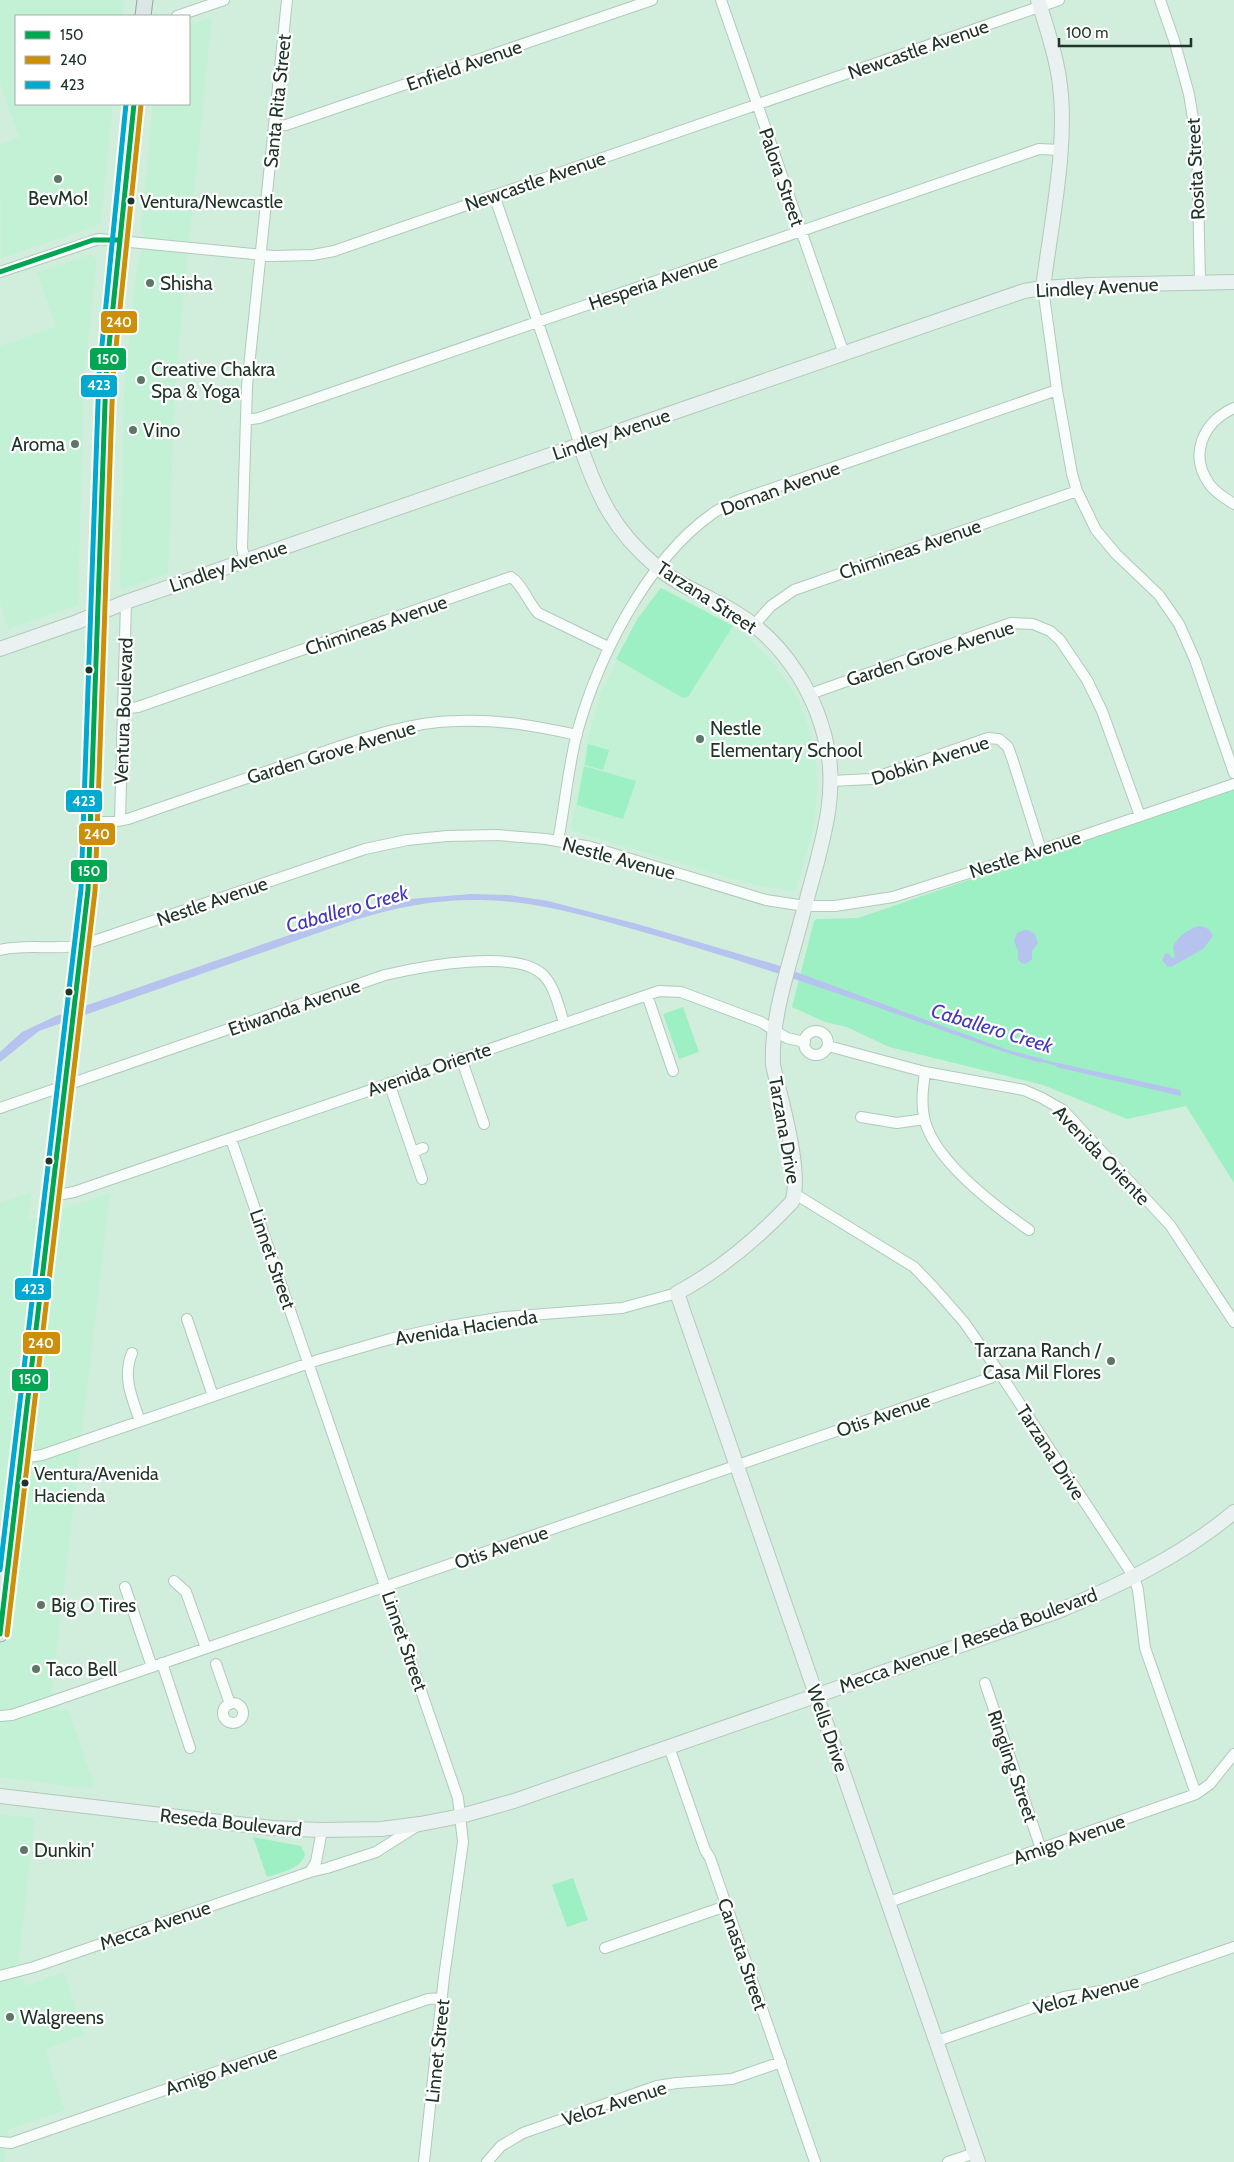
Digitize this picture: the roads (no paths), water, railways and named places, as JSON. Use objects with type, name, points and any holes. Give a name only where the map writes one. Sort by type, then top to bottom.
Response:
[{"type":"main road","points":[[143,15],[145,0]]},
{"type":"main road","name":"Ventura Boulevard","points":[[0,1634],[88,890],[96,614],[106,375],[134,105]]},
{"type":"street","points":[[180,15],[224,0]]},
{"type":"street","name":"Santa Rita Street","points":[[245,561],[242,548],[246,386],[288,0]]},
{"type":"street","name":"Enfield Avenue","points":[[275,126],[286,125],[652,0]]},
{"type":"street","name":"Palora Street","points":[[721,0],[844,354]]},
{"type":"street","name":"Newcastle Avenue","points":[[0,272],[93,240],[119,240],[292,257],[334,251],[758,104],[1039,3],[1059,0]]},
{"type":"street","name":"Rosita Street","points":[[1160,0],[1174,40],[1189,94],[1197,143],[1200,283]]},
{"type":"street","points":[[1039,3],[1053,46],[1059,79],[1062,118],[1061,150],[1043,288],[1057,390],[1072,474],[1077,491],[1096,530],[1116,554],[1158,595],[1179,624],[1195,660],[1234,773]]},
{"type":"street","name":"Hesperia Avenue","points":[[246,420],[258,418],[1039,149],[1061,150]]},
{"type":"street","name":"Tarzana Street","points":[[494,196],[598,494],[615,524],[634,546],[658,568],[754,625],[773,642],[787,659],[810,694],[824,732],[831,781],[825,830],[785,980]]},
{"type":"street","name":"Lindley Avenue","points":[[0,649],[126,602],[1024,291],[1043,288],[1234,282]]},
{"type":"street","name":"Doman Avenue","points":[[558,841],[577,735],[590,689],[608,647],[628,614],[658,568],[687,534],[713,512],[739,500],[1057,390]]},
{"type":"street","points":[[1234,408],[1214,420],[1203,436],[1199,455],[1202,471],[1210,485],[1234,504]]},
{"type":"street","name":"Chimineas Avenue","points":[[754,625],[771,606],[794,590],[1077,491]]},
{"type":"street","name":"Chimineas Avenue","points":[[123,709],[138,708],[511,577],[516,580],[530,604],[538,613],[608,647]]},
{"type":"street","name":"Ventura Boulevard","points":[[120,820],[126,602]]},
{"type":"street","name":"Garden Grove Avenue","points":[[810,694],[1011,623],[1033,624],[1050,631],[1060,640],[1087,680],[1102,711],[1140,816]]},
{"type":"street","name":"Garden Grove Avenue","points":[[91,822],[120,820],[371,736],[415,725],[456,720],[491,721],[531,725],[577,735]]},
{"type":"street","name":"Dobkin Avenue","points":[[831,781],[871,779],[988,738],[999,739],[1008,747],[1041,850]]},
{"type":"street","name":"Nestle Avenue","points":[[0,950],[25,946],[65,948],[82,945],[365,849],[407,840],[447,836],[497,835],[558,841],[591,847],[766,900],[805,906],[852,904],[893,896],[1041,850],[1234,784]]},
{"type":"street","name":"Etiwanda Avenue","points":[[0,1108],[376,978],[420,967],[469,962],[514,962],[535,968],[545,976],[550,984],[564,1022]]},
{"type":"street","name":"Tarzana Drive","points":[[785,980],[775,1030],[773,1065],[794,1164],[795,1194],[914,1267],[964,1322],[999,1372],[1134,1577],[1138,1590],[1144,1648],[1196,1794]]},
{"type":"street","name":"Avenida Oriente","points":[[52,1196],[74,1192],[564,1022],[659,991],[681,992],[761,1022],[787,1038],[804,1042]]},
{"type":"street","points":[[647,995],[673,1071]]},
{"type":"street","name":"Avenida Oriente","points":[[818,1031],[827,1038],[828,1046],[824,1052],[814,1055],[808,1051],[804,1042],[811,1032],[818,1031]]},
{"type":"street","name":"Avenida Oriente","points":[[828,1046],[925,1072],[1024,1090],[1063,1110],[1170,1225],[1234,1322]]},
{"type":"street","points":[[461,1058],[484,1124]]},
{"type":"street","points":[[925,1072],[922,1107],[924,1119],[932,1139],[944,1155],[993,1204],[1029,1230]]},
{"type":"street","points":[[389,1083],[422,1179]]},
{"type":"street","points":[[861,1117],[898,1123],[924,1119]]},
{"type":"street","name":"Linnet Street","points":[[231,1138],[458,1798],[463,1842],[442,1998],[424,2162]]},
{"type":"street","points":[[413,1152],[424,1148]]},
{"type":"street","name":"Avenida Hacienda","points":[[22,1458],[42,1455],[358,1347],[444,1327],[504,1317],[622,1308],[677,1294],[722,1267],[746,1247],[792,1202],[795,1194]]},
{"type":"street","name":"Wells Drive","points":[[677,1294],[977,2157]]},
{"type":"street","points":[[187,1319],[213,1396]]},
{"type":"street","points":[[132,1353],[127,1370],[128,1385],[140,1421]]},
{"type":"street","name":"Otis Avenue","points":[[0,1716],[12,1715],[737,1466],[990,1378],[999,1372]]},
{"type":"street","name":"Mecca Avenue / Reseda Boulevard","points":[[461,1816],[514,1801],[1056,1612],[1134,1577],[1181,1550],[1234,1512]]},
{"type":"street","points":[[174,1581],[186,1592],[206,1648]]},
{"type":"street","points":[[125,1587],[190,1748]]},
{"type":"street","points":[[216,1664],[230,1704]]},
{"type":"street","name":"Ringling Street","points":[[985,1683],[1041,1849]]},
{"type":"street","name":"Canasta Street","points":[[669,1747],[816,2162]]},
{"type":"street","name":"Amigo Avenue","points":[[889,1902],[1196,1794],[1210,1784],[1234,1754]]},
{"type":"street","name":"Reseda Boulevard","points":[[0,1796],[262,1827],[322,1830],[381,1829],[461,1816]]},
{"type":"street","name":"Mecca Avenue","points":[[0,1976],[34,1967],[310,1872],[376,1852],[420,1824]]},
{"type":"street","points":[[310,1872],[316,1862],[322,1830]]},
{"type":"street","points":[[605,1948],[726,1906]]},
{"type":"street","name":"Veloz Avenue","points":[[937,2041],[1064,1997],[1113,1989],[1234,1947]]},
{"type":"street","name":"Amigo Avenue","points":[[0,2142],[11,2143],[428,1998],[442,1998]]},
{"type":"street","name":"Veloz Avenue","points":[[487,2162],[501,2146],[523,2133],[657,2086],[732,2079],[781,2062]]},
{"type":"street","points":[[948,2162],[977,2157]]},
{"type":"water","points":[[471,894],[509,895],[548,901],[641,925],[777,965],[1005,1049],[1043,1059],[1041,1063],[1024,1058],[775,973],[603,921],[522,903],[465,900],[417,905],[355,920],[39,1031],[0,1062],[0,1052],[22,1032],[56,1016],[353,913],[410,899]]},
{"type":"water","points":[[1198,926],[1207,928],[1213,936],[1203,949],[1171,967],[1167,966],[1162,960],[1165,954],[1168,953],[1172,958],[1175,957],[1173,946],[1184,934]]},
{"type":"water","points":[[1024,930],[1035,934],[1038,943],[1032,951],[1032,959],[1026,964],[1021,963],[1018,959],[1018,951],[1014,941],[1017,933]]},
{"type":"water","points":[[1058,1063],[1180,1090],[1181,1096],[1056,1067]]},
{"type":"waterway","name":"Caballero Creek","points":[[1040,1060],[1059,1065]]},
{"type":"place","name":"BevMo!","points":[[58,179]]},
{"type":"place","name":"Ventura/Newcastle","points":[[131,201]]},
{"type":"place","name":"Shisha","points":[[150,283]]},
{"type":"place","name":"Creative Chakra Spa & Yoga","points":[[141,380]]},
{"type":"place","name":"Vino","points":[[133,430]]},
{"type":"place","name":"Aroma","points":[[75,444]]},
{"type":"place","name":"Nestle Elementary School","points":[[700,739]]},
{"type":"place","name":"Tarzana Ranch / Casa Mil Flores","points":[[1111,1361]]},
{"type":"place","name":"Ventura/Avenida Hacienda","points":[[25,1483]]},
{"type":"place","name":"Big O Tires","points":[[41,1605]]},
{"type":"place","name":"Taco Bell","points":[[36,1669]]},
{"type":"place","name":"Dunkin'","points":[[24,1850]]},
{"type":"place","name":"Walgreens","points":[[10,2017]]}]
